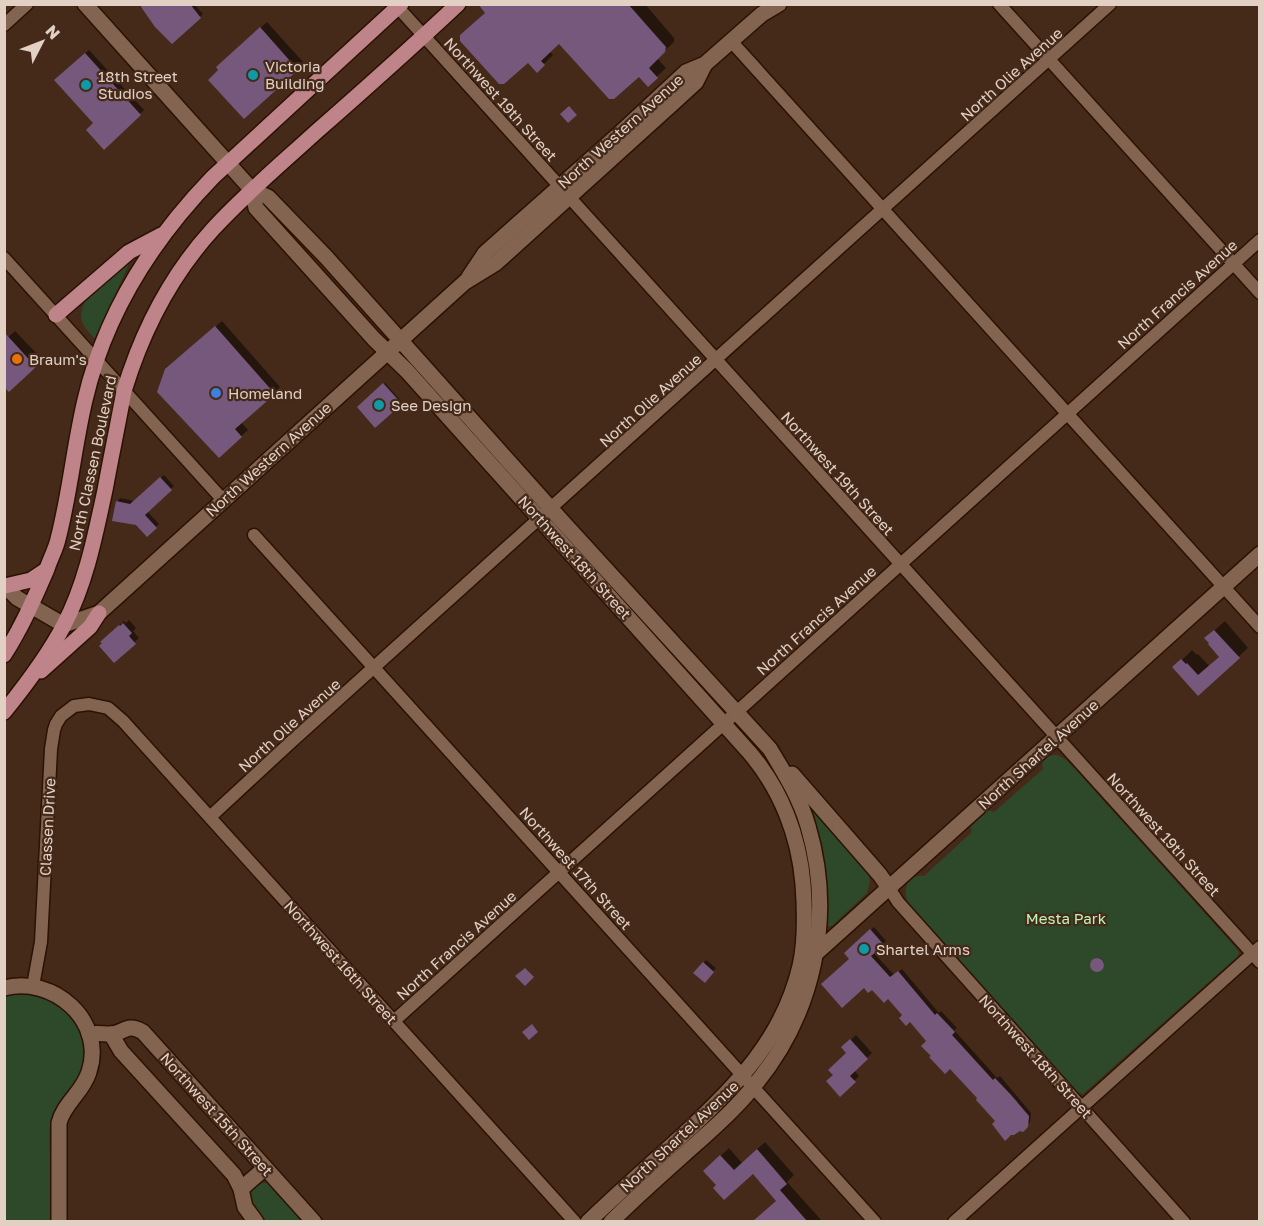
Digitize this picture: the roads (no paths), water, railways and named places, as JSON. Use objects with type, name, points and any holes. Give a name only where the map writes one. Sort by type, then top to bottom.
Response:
[{"type":"main road","name":"North Classen Boulevard","points":[[4,712],[64,625],[86,572],[94,544],[130,371],[148,326],[182,270],[213,229],[252,190],[458,4]]},
{"type":"main road","name":"North Classen Boulevard","points":[[4,655],[32,607],[58,541],[85,400],[97,360],[114,317],[136,274],[163,234],[194,197],[398,5]]},
{"type":"main road","points":[[56,315],[129,252],[163,234]]},
{"type":"main road","points":[[5,585],[31,580],[46,570]]},
{"type":"main road","points":[[25,684],[90,627],[99,613]]},
{"type":"street","points":[[4,25],[27,4]]},
{"type":"street","name":"Northwest 18th Street","points":[[85,4],[252,190],[268,198],[342,275],[758,762],[789,819],[801,864],[804,941],[799,969]]},
{"type":"street","name":"North Western Avenue","points":[[64,625],[99,613],[465,282],[496,263],[564,191],[696,82],[705,64],[765,9],[779,4]]},
{"type":"street","points":[[999,4],[1260,293]]},
{"type":"street","name":"North Olie Avenue","points":[[210,817],[1110,4]]},
{"type":"street","name":"Northwest 19th Street","points":[[398,5],[1056,737],[1257,954]]},
{"type":"street","points":[[731,41],[1260,627]]},
{"type":"street","name":"Northwest 18th Street","points":[[252,190],[256,208],[327,289],[770,749],[793,787],[813,848],[820,911],[816,953]]},
{"type":"street","name":"North Francis Avenue","points":[[394,1021],[1260,240]]},
{"type":"street","points":[[4,258],[223,500]]},
{"type":"street","points":[[327,289],[342,275]]},
{"type":"street","name":"Northwest 17th Street","points":[[254,535],[875,1221]]},
{"type":"street","name":"North Shartel Avenue","points":[[611,1221],[734,1110],[780,1020],[799,969],[1260,554]]},
{"type":"street","points":[[5,585],[17,598],[64,625]]},
{"type":"street","name":"Classen Drive","points":[[33,986],[41,942],[51,749],[54,730],[61,716],[74,706],[104,707]]},
{"type":"street","name":"Northwest 16th Street","points":[[104,707],[123,721],[575,1221]]},
{"type":"street","points":[[770,749],[889,888]]},
{"type":"street","name":"Northwest 18th Street","points":[[889,888],[898,902],[1184,1221]]},
{"type":"street","name":"North Shartel Avenue","points":[[588,1221],[721,1100],[767,1070],[799,1012],[810,981],[816,953]]},
{"type":"street","points":[[954,1221],[1257,954]]},
{"type":"street","points":[[4,988],[33,986],[64,999],[80,1016],[89,1034],[92,1055],[89,1074],[83,1086],[64,1110],[59,1123],[59,1221]]},
{"type":"street","name":"Northwest 15th Street","points":[[89,1034],[111,1034],[127,1027],[143,1032],[314,1221]]},
{"type":"street","name":"Northwest 15th Street","points":[[111,1034],[121,1051],[234,1175],[241,1189],[245,1207],[256,1221]]},
{"type":"street","points":[[241,1189],[265,1168]]},
{"type":"place","name":"Victoria Building","points":[[253,75]]},
{"type":"place","name":"18th Street Studios","points":[[86,85]]},
{"type":"place","name":"Braum's","points":[[17,359]]},
{"type":"place","name":"Homeland","points":[[216,393]]},
{"type":"place","name":"See Design","points":[[379,405]]},
{"type":"place","name":"Shartel Arms","points":[[864,949]]},
{"type":"park label","name":"Mesta Park","points":[[1066,918]]}]
